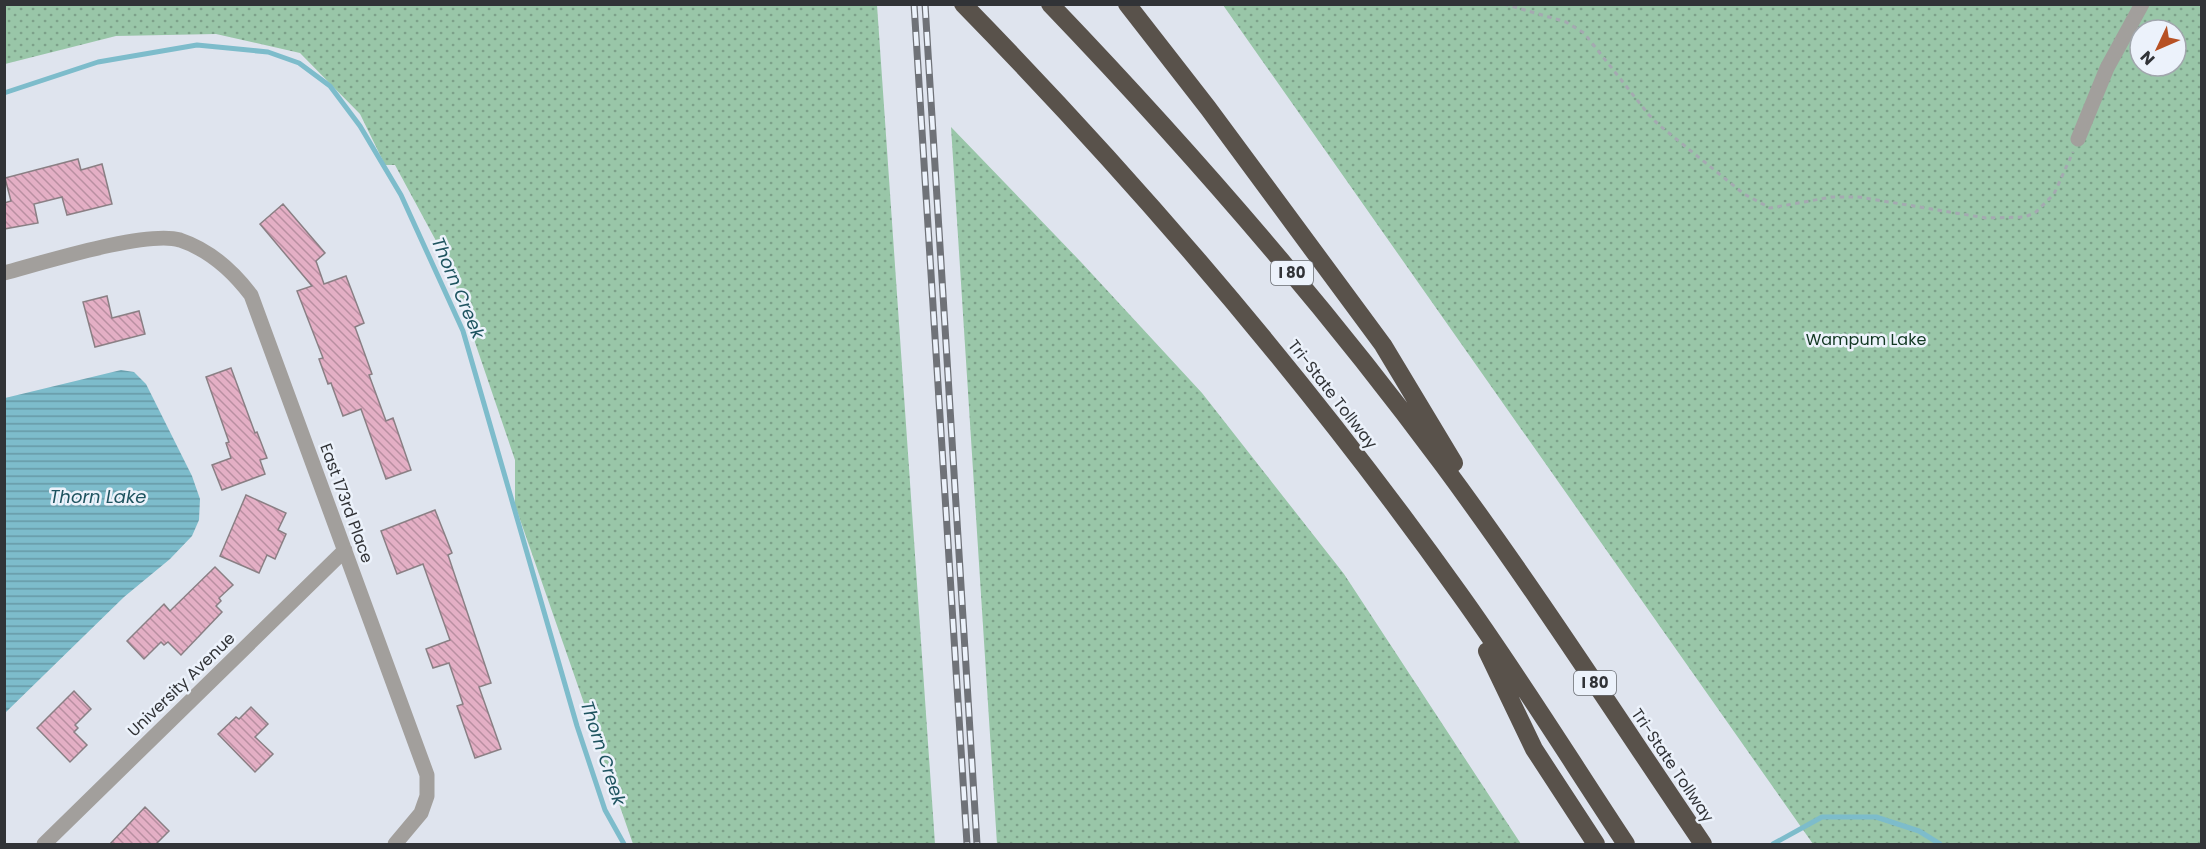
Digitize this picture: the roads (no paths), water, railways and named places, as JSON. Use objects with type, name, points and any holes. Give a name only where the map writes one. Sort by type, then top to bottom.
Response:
[{"type":"highway","name":"Tri-State Tollway","points":[[963,4],[1143,196],[1262,337],[1395,505],[1461,595],[1625,843]]},
{"type":"highway","name":"Tri-State Tollway","points":[[1050,4],[1180,143],[1305,288],[1442,463],[1512,560],[1703,844]]},
{"type":"highway","points":[[1127,4],[1222,126],[1383,345],[1512,560]]},
{"type":"highway","points":[[1461,595],[1534,749],[1596,844]]},
{"type":"street","points":[[2078,139],[2107,68],[2142,4]]},
{"type":"street","name":"East 173rd Place","points":[[4,273],[140,240],[177,239],[210,254],[237,277],[251,295],[427,775],[427,796],[421,813],[395,844]]},
{"type":"street","name":"University Avenue","points":[[44,844],[345,550]]},
{"type":"water","name":"Thorn Lake","points":[[121,370],[134,372],[146,384],[192,476],[200,499],[199,520],[192,536],[170,559],[124,597],[5,713],[5,398]]},
{"type":"waterway","name":"Thorn Creek","points":[[4,93],[98,62],[197,45],[268,52],[299,63],[330,86],[360,126],[401,195],[463,331],[577,726],[605,810],[624,844]]},
{"type":"waterway","name":"Thorn Creek","points":[[1773,844],[1822,817],[1876,817],[1919,831],[1940,844]]},
{"type":"railway","points":[[914,4],[967,844]]},
{"type":"railway","points":[[925,4],[977,844]]},
{"type":"park label","name":"Wampum Lake","points":[[1866,339]]}]
